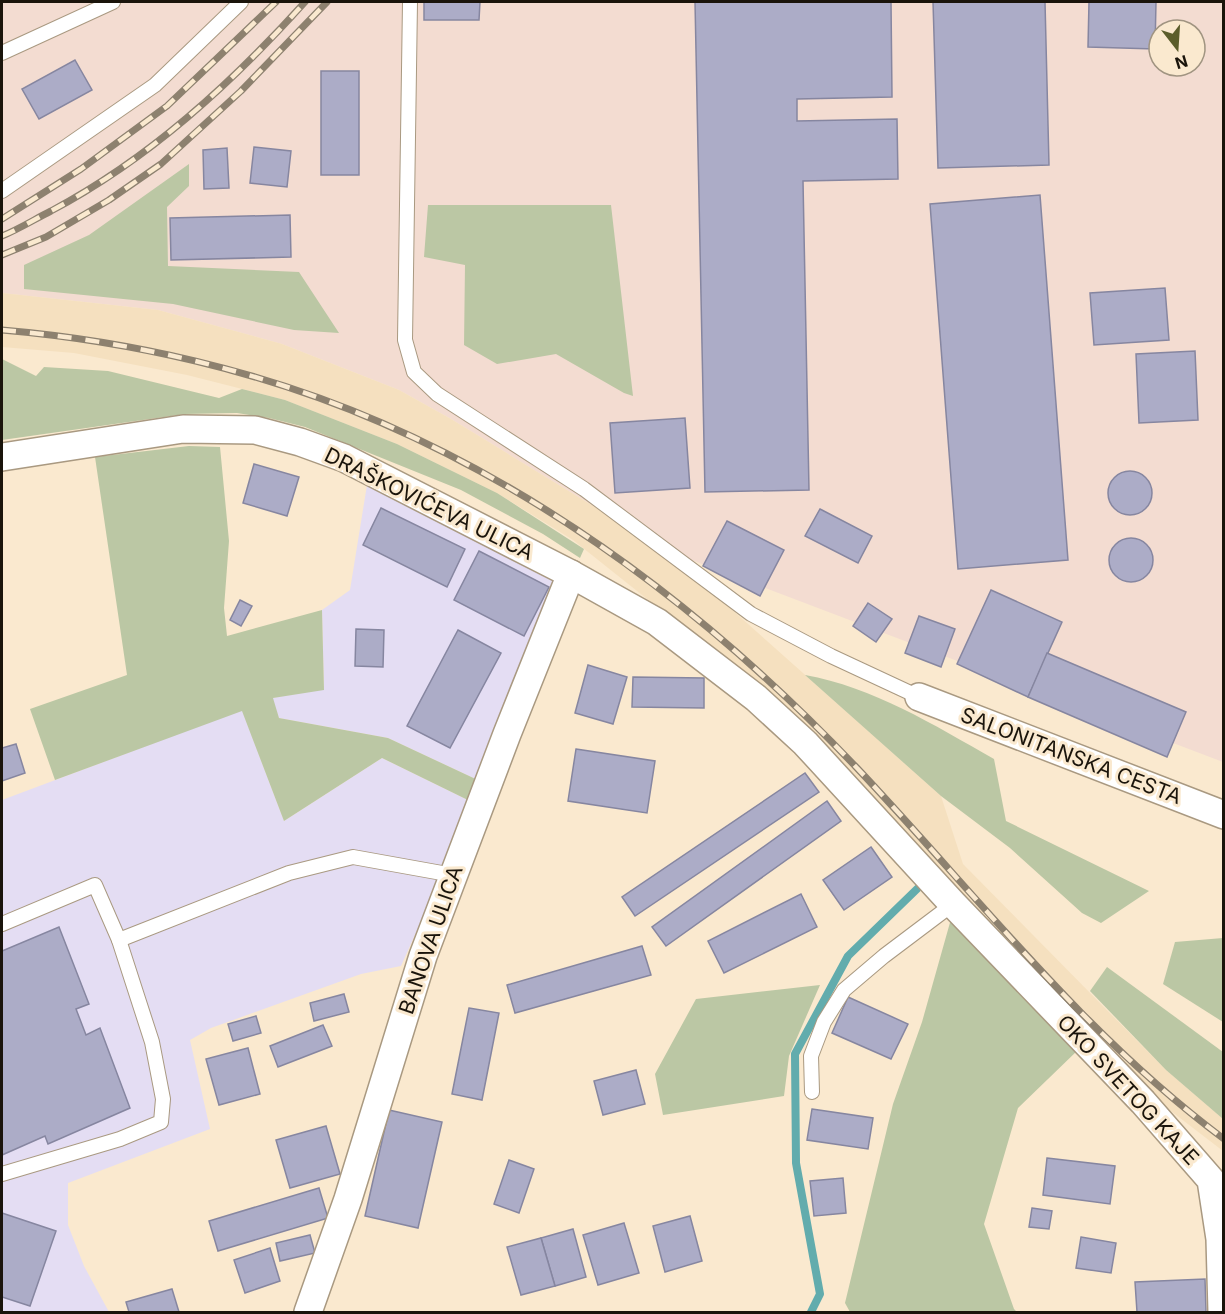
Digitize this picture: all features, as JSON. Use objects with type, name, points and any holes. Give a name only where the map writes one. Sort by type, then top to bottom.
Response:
[{"type":"street","name":"DRAŠKOVIĆEVA ULICA","points":[[2,457],[183,429],[255,430],[300,442],[344,458],[571,573]]},
{"type":"street","name":"BANOVA ULICA","points":[[308,1312],[348,1199],[423,956],[571,573]]},
{"type":"street","name":"OKO SVETOG KAJE","points":[[571,573],[657,622],[756,698],[813,751],[953,904],[1143,1102],[1211,1180],[1220,1239],[1222,1312]]},
{"type":"street","name":"SALONITANSKA CESTA","points":[[919,697],[1224,815]]},
{"type":"lane","points":[[2,53],[113,2]]},
{"type":"lane","points":[[2,190],[155,85],[241,2]]},
{"type":"lane","points":[[410,2],[405,340],[414,372],[437,394],[584,489],[751,614],[831,656],[919,697]]},
{"type":"lane","points":[[119,940],[289,873],[354,856],[453,875]]},
{"type":"lane","points":[[2,924],[95,885],[119,940],[152,1042],[163,1099],[161,1122],[120,1139],[2,1174]]},
{"type":"lane","points":[[812,1092],[811,1056],[824,1022],[844,990],[884,956],[953,904]]},
{"type":"shaded area","points":[[2,2],[1223,2],[1223,762],[665,550],[451,419],[399,390],[282,344],[158,310],[2,293]]},
{"type":"shaded area","points":[[2,293],[158,310],[282,344],[399,390],[451,419],[665,550],[941,796],[963,864],[1166,1070],[1223,1119],[1223,1151],[1141,1088],[745,677],[573,540],[497,493],[397,444],[285,400],[187,375],[74,353],[2,347]]},
{"type":"shaded area","points":[[367,485],[558,578],[482,782],[388,738],[279,718],[272,698],[324,689],[322,610],[350,590]]},
{"type":"shaded area","points":[[242,710],[284,821],[382,758],[474,803],[401,966],[361,974],[211,1028],[190,1040],[210,1129],[68,1183],[68,1225],[84,1266],[109,1312],[2,1312],[2,800]]},
{"type":"green space","points":[[189,164],[189,186],[167,207],[168,266],[299,272],[339,333],[294,330],[173,304],[24,289],[24,265],[89,235]]},
{"type":"green space","points":[[428,205],[611,205],[633,396],[556,354],[497,364],[464,345],[465,265],[424,257]]},
{"type":"green space","points":[[2,359],[36,376],[44,367],[108,371],[219,398],[242,389],[285,400],[397,444],[497,493],[584,549],[580,558],[543,534],[461,490],[305,427],[269,418],[237,413],[185,414],[2,440]]},
{"type":"green space","points":[[189,446],[220,447],[229,541],[224,608],[227,636],[322,610],[324,690],[273,698],[279,718],[388,738],[482,782],[474,803],[382,758],[284,821],[242,711],[55,780],[30,709],[127,675],[95,457]]},
{"type":"green space","points":[[805,675],[855,688],[879,698],[994,759],[1006,821],[1149,891],[1101,923],[1082,913],[1010,848],[941,796]]},
{"type":"green space","points":[[951,919],[1078,1050],[1018,1108],[984,1224],[1017,1312],[850,1312],[845,1303],[893,1104],[922,1022]]},
{"type":"green space","points":[[1224,938],[1223,1022],[1163,984],[1175,942]]},
{"type":"green space","points":[[1107,967],[1223,1052],[1223,1119],[1166,1070],[1090,991]]},
{"type":"green space","points":[[820,985],[789,1056],[784,1096],[663,1115],[655,1074],[696,999]]},
{"type":"building","points":[[424,2],[480,2],[479,20],[424,20]]},
{"type":"building","points":[[695,2],[891,2],[892,97],[797,99],[797,121],[897,119],[898,179],[803,181],[809,490],[705,492]]},
{"type":"building","points":[[933,2],[1045,2],[1049,165],[938,168]]},
{"type":"building","points":[[1089,2],[1156,2],[1156,18],[1147,18],[1147,49],[1088,47]]},
{"type":"building","points":[[75,60],[92,90],[39,119],[22,89]]},
{"type":"building","points":[[321,71],[359,71],[359,175],[321,175]]},
{"type":"building","points":[[254,147],[291,151],[287,187],[250,183]]},
{"type":"building","points":[[227,148],[229,188],[204,189],[203,150]]},
{"type":"building","points":[[1040,195],[1068,560],[958,569],[930,204]]},
{"type":"building","points":[[290,215],[291,257],[171,260],[170,218]]},
{"type":"building","points":[[1165,288],[1169,340],[1094,345],[1090,293]]},
{"type":"building","points":[[1195,351],[1198,420],[1139,423],[1136,354]]},
{"type":"building","points":[[685,418],[690,488],[615,493],[610,423]]},
{"type":"building","points":[[254,464],[299,477],[287,516],[243,503]]},
{"type":"building","points":[[1130,471],[1145,478],[1152,493],[1145,508],[1130,515],[1115,508],[1108,493],[1115,478]]},
{"type":"building","points":[[381,508],[465,549],[447,587],[363,545]]},
{"type":"building","points":[[820,509],[872,536],[858,563],[805,536]]},
{"type":"building","points":[[727,521],[784,550],[760,596],[703,566]]},
{"type":"building","points":[[1131,538],[1146,545],[1153,560],[1146,575],[1131,582],[1116,575],[1109,560],[1116,545]]},
{"type":"building","points":[[479,551],[549,587],[524,636],[454,600]]},
{"type":"building","points":[[991,590],[1062,622],[1028,697],[957,664]]},
{"type":"building","points":[[240,600],[252,606],[241,626],[230,620]]},
{"type":"building","points":[[868,603],[892,619],[876,642],[853,626]]},
{"type":"building","points":[[919,616],[955,629],[941,667],[905,653]]},
{"type":"building","points":[[356,629],[384,630],[383,667],[355,666]]},
{"type":"building","points":[[458,630],[501,653],[450,748],[407,726]]},
{"type":"building","points":[[1047,653],[1186,712],[1167,757],[1028,697]]},
{"type":"building","points":[[588,665],[627,677],[613,724],[575,713]]},
{"type":"building","points":[[633,677],[704,678],[704,708],[632,707]]},
{"type":"building","points":[[16,744],[25,773],[2,781],[2,748]]},
{"type":"building","points":[[576,749],[655,761],[647,813],[568,801]]},
{"type":"building","points":[[805,773],[819,792],[635,916],[622,897]]},
{"type":"building","points":[[827,801],[841,821],[666,946],[652,927]]},
{"type":"building","points":[[871,847],[892,877],[844,910],[823,880]]},
{"type":"building","points":[[801,894],[817,927],[724,973],[708,941]]},
{"type":"building","points":[[59,927],[89,1004],[76,1009],[86,1035],[100,1028],[130,1108],[48,1144],[45,1136],[2,1155],[2,951]]},
{"type":"building","points":[[642,946],[651,975],[515,1013],[507,985]]},
{"type":"building","points":[[344,994],[349,1012],[314,1021],[310,1003]]},
{"type":"building","points":[[848,997],[908,1024],[891,1059],[832,1033]]},
{"type":"building","points":[[469,1008],[499,1013],[482,1100],[452,1094]]},
{"type":"building","points":[[256,1016],[261,1033],[233,1041],[228,1024]]},
{"type":"building","points":[[323,1025],[332,1046],[278,1067],[270,1046]]},
{"type":"building","points":[[248,1048],[260,1094],[219,1105],[206,1059]]},
{"type":"building","points":[[636,1070],[645,1104],[603,1115],[594,1081]]},
{"type":"building","points":[[812,1109],[873,1118],[868,1149],[807,1140]]},
{"type":"building","points":[[389,1110],[442,1122],[418,1228],[365,1216]]},
{"type":"building","points":[[326,1126],[340,1174],[290,1188],[276,1140]]},
{"type":"building","points":[[1047,1158],[1115,1166],[1110,1204],[1043,1195]]},
{"type":"building","points":[[509,1160],[534,1169],[519,1213],[494,1204]]},
{"type":"building","points":[[843,1178],[846,1213],[814,1216],[810,1181]]},
{"type":"building","points":[[319,1188],[328,1218],[218,1251],[209,1221]]},
{"type":"building","points":[[1032,1208],[1052,1211],[1049,1229],[1029,1227]]},
{"type":"building","points":[[2,1213],[56,1231],[30,1306],[2,1297]]},
{"type":"building","points":[[690,1216],[702,1261],[665,1272],[653,1226]]},
{"type":"building","points":[[624,1223],[639,1273],[598,1285],[583,1235]]},
{"type":"building","points":[[573,1229],[586,1277],[555,1286],[541,1238]]},
{"type":"building","points":[[310,1235],[315,1253],[280,1261],[276,1243]]},
{"type":"building","points":[[1081,1237],[1116,1243],[1111,1273],[1076,1268]]},
{"type":"building","points":[[541,1238],[555,1286],[521,1295],[507,1247]]},
{"type":"building","points":[[270,1248],[280,1281],[245,1293],[234,1260]]},
{"type":"building","points":[[1205,1279],[1206,1312],[1137,1312],[1135,1282]]},
{"type":"building","points":[[172,1289],[179,1312],[129,1312],[126,1302]]},
{"type":"waterway","points":[[811,1312],[820,1294],[796,1163],[795,1054],[848,956],[917,889]]},
{"type":"railway","points":[[2,219],[81,169],[167,106],[276,2]]},
{"type":"railway","points":[[2,236],[87,190],[155,144],[248,62],[305,2]]},
{"type":"railway","points":[[2,255],[46,237],[109,200],[161,164],[241,91],[327,2]]},
{"type":"railway","points":[[2,330],[99,342],[148,351],[196,361],[291,388],[382,423],[449,455],[514,490],[576,529],[695,617],[751,665],[857,768],[1077,1009],[1172,1098],[1224,1139]]}]
